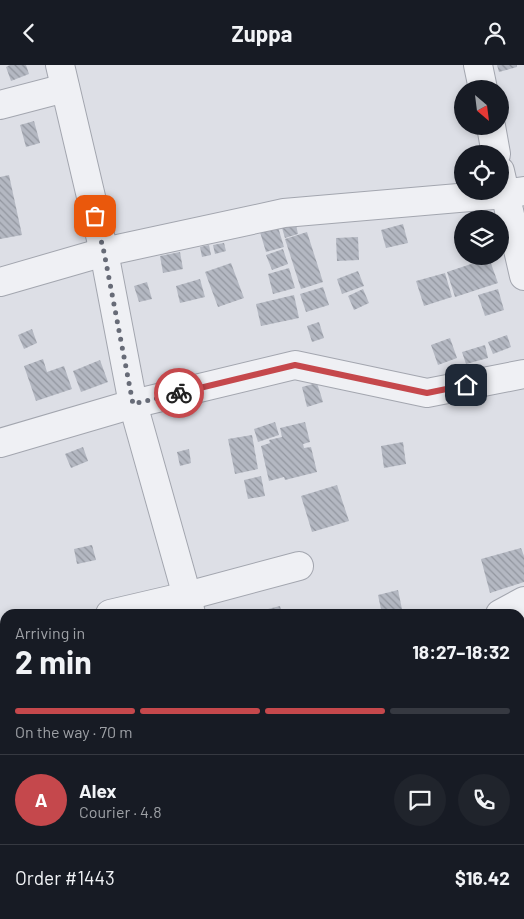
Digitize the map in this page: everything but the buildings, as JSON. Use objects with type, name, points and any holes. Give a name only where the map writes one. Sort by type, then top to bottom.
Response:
[{"type":"street","points":[[478,65],[481,80]]},
{"type":"street","points":[[0,105],[62,77],[104,252],[133,404],[189,605]]},
{"type":"street","points":[[0,282],[104,252],[284,213],[510,185],[524,276]]},
{"type":"street","points":[[0,443],[133,404],[295,365],[427,393],[524,374]]},
{"type":"street","points":[[154,609],[189,605],[299,567]]},
{"type":"street","points":[[509,609],[524,601]]},
{"type":"way so far","points":[[95,216],[104,252],[133,404],[179,393]]},
{"type":"route","points":[[179,393],[295,365],[427,393],[466,385]]}]
